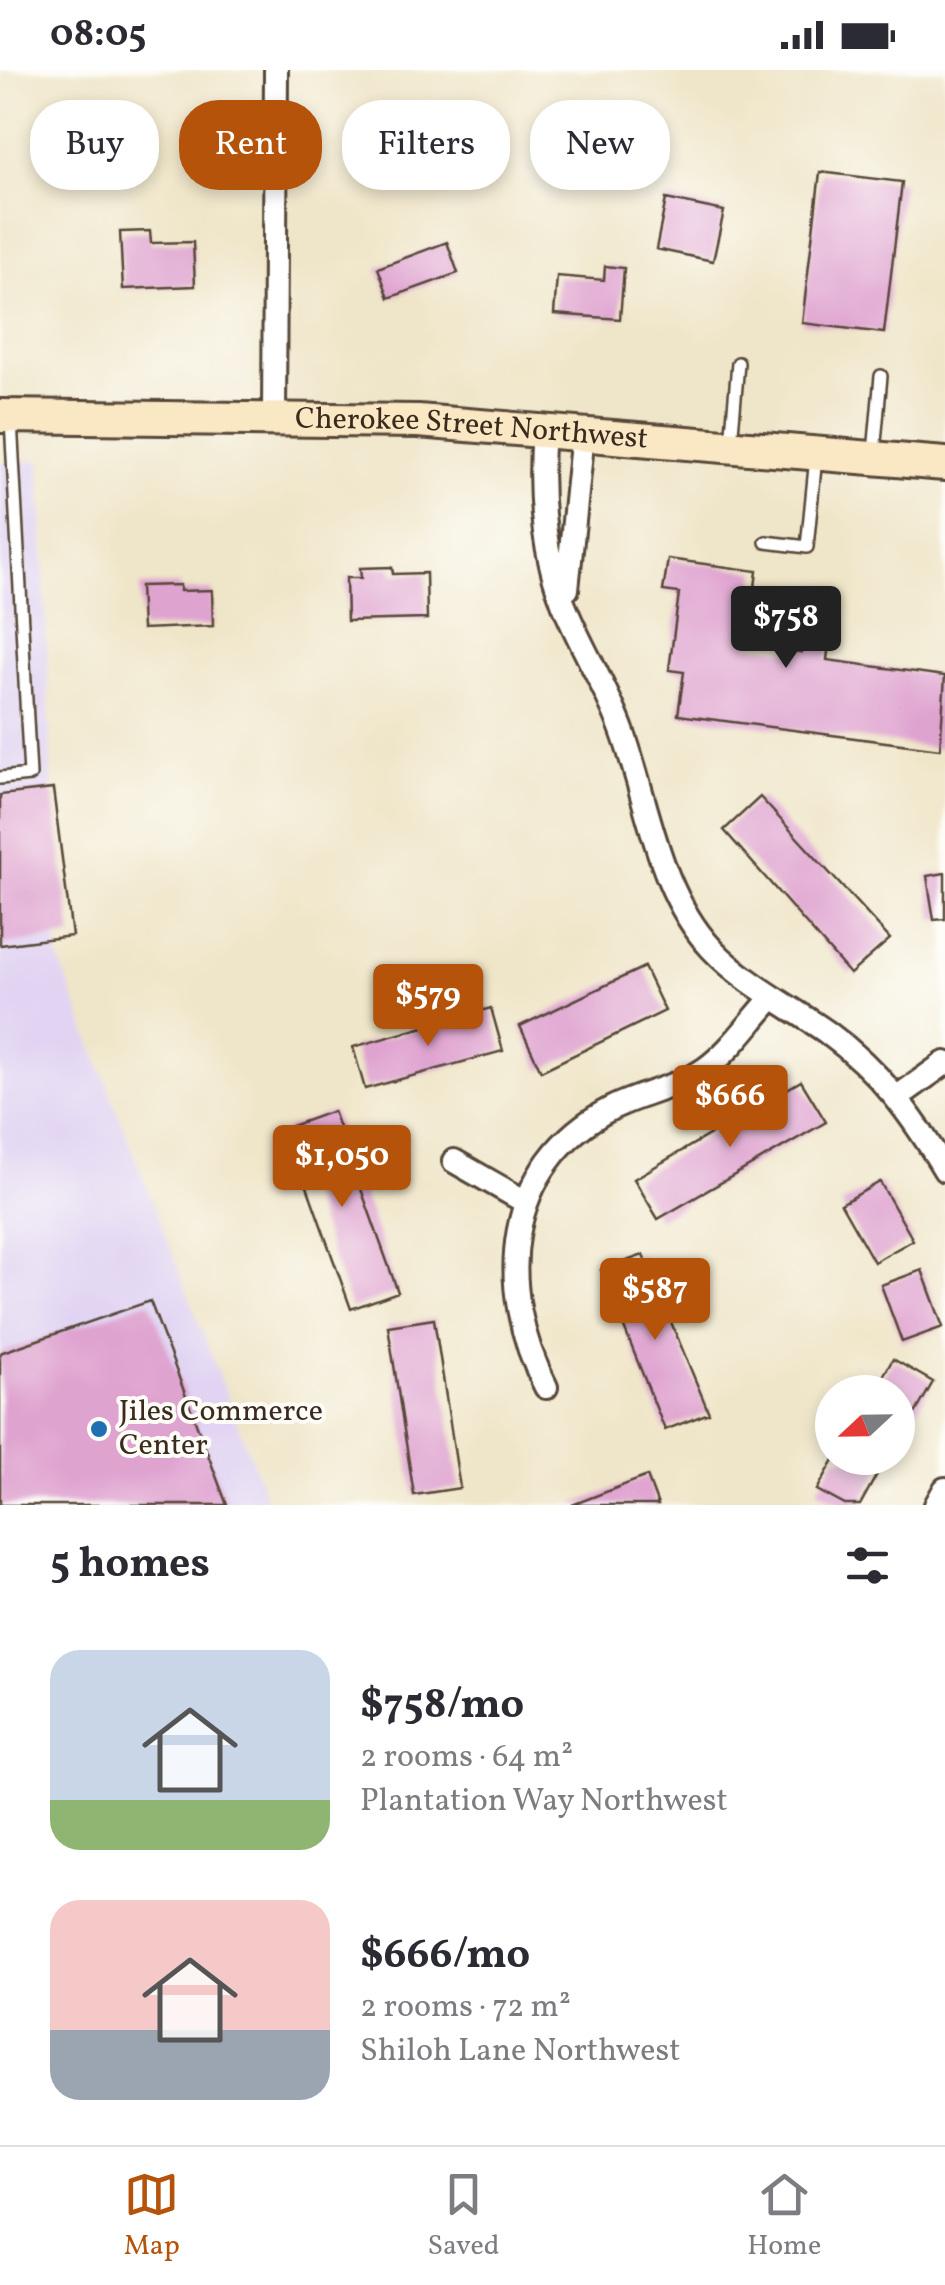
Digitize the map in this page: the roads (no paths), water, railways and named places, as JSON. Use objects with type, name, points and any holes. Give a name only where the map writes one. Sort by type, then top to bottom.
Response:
[{"type":"main road","name":"Cherokee Street Northwest","points":[[6,416],[418,421],[945,464]]},
{"type":"street","points":[[274,419],[276,70]]},
{"type":"street","points":[[543,431],[543,514],[567,613],[621,728],[666,874],[683,910],[714,951],[868,1064],[900,1096],[945,1170]]},
{"type":"street","points":[[567,613],[583,434]]},
{"type":"street","points":[[546,1388],[529,1355],[518,1315],[513,1252],[524,1201],[564,1142],[613,1108],[705,1069],[773,997]]},
{"type":"street","points":[[900,1096],[945,1064]]},
{"type":"street","points":[[454,1161],[524,1201]]},
{"type":"street","points":[[936,1505],[945,1489]]},
{"type":"lane","points":[[731,444],[738,364]]},
{"type":"lane","points":[[874,457],[881,376]]},
{"type":"lane","points":[[0,778],[30,775],[6,416]]},
{"type":"lane","points":[[766,542],[807,547],[816,452]]},
{"type":"place","name":"Jiles Commerce Center","points":[[99,1429]]}]
